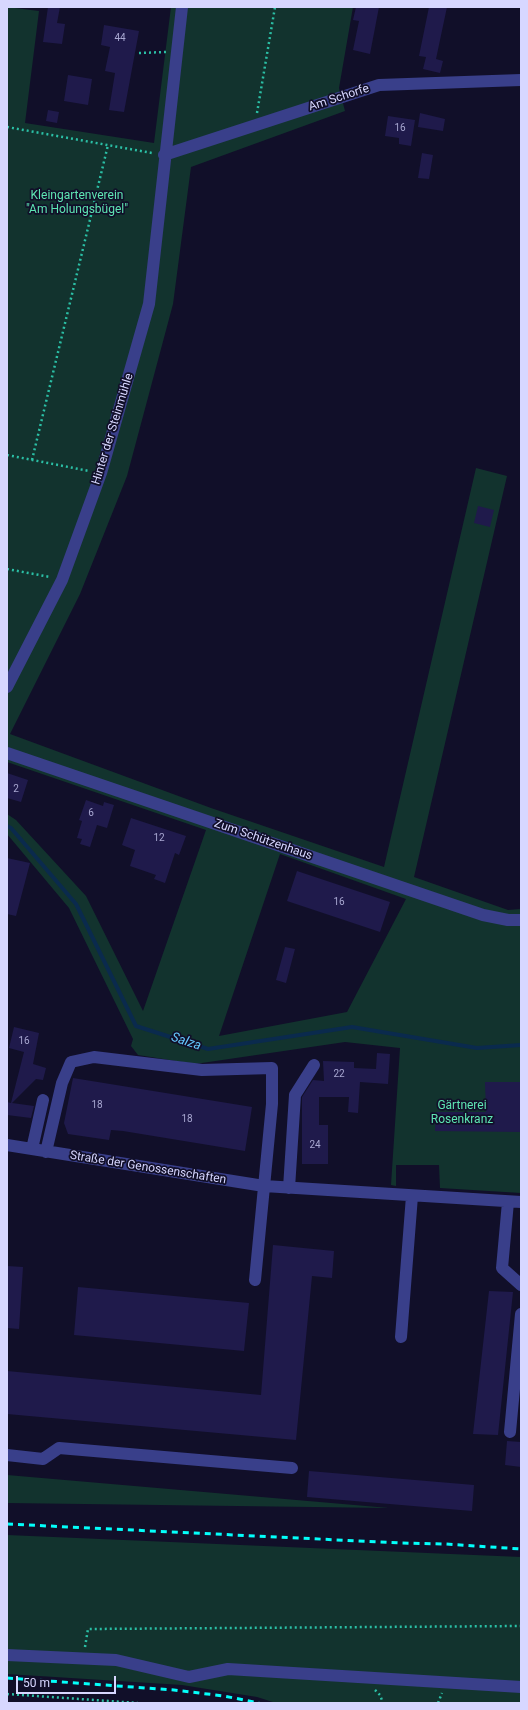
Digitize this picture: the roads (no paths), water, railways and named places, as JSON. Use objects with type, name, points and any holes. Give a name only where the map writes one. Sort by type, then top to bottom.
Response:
[{"type":"street","name":"Hinter der Steinmühle","points":[[7,687],[62,580],[101,473],[149,304],[164,155],[182,7]]},
{"type":"street","name":"Am Schorfe","points":[[164,155],[379,85],[521,80]]},
{"type":"street","name":"Zum Schützenhaus","points":[[7,753],[483,915],[508,920],[521,920]]},
{"type":"street","points":[[46,1152],[62,1083],[71,1062],[94,1057],[202,1070],[272,1068],[272,1104],[255,1280]]},
{"type":"street","points":[[288,1188],[295,1095],[314,1065]]},
{"type":"street","points":[[32,1149],[43,1100]]},
{"type":"street","name":"Straße der Genossenschaften","points":[[7,1145],[264,1186],[521,1202]]},
{"type":"street","points":[[401,1337],[412,1196]]},
{"type":"street","points":[[508,1202],[502,1268],[521,1285]]},
{"type":"street","points":[[510,1432],[521,1314]]},
{"type":"street","points":[[7,1455],[43,1459],[59,1448],[292,1468]]},
{"type":"street","points":[[7,1655],[116,1660],[190,1677],[228,1669],[521,1687]]},
{"type":"waterway","name":"Salza","points":[[7,826],[11,828],[76,904],[136,1026],[208,1049],[352,1027],[477,1048],[521,1045]]},
{"type":"railway","points":[[7,1524],[446,1544],[521,1549]]},
{"type":"railway","points":[[7,1678],[174,1690],[224,1696],[259,1703]]},
{"type":"park label","name":"Kleingartenverein \"Am Holungsbügel\"","points":[[77,203]]},
{"type":"park label","name":"Gärtnerei Rosenkranz","points":[[462,1113]]}]
